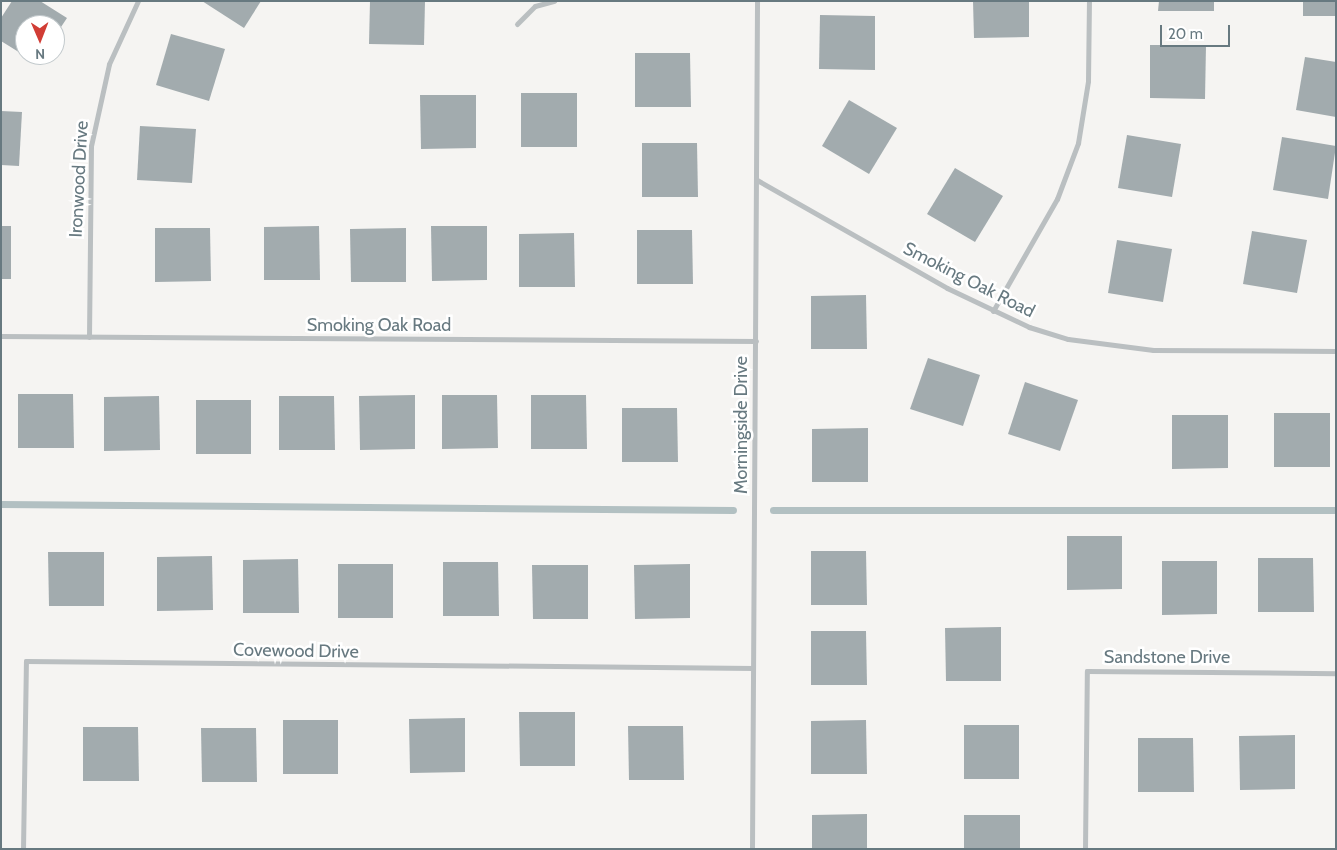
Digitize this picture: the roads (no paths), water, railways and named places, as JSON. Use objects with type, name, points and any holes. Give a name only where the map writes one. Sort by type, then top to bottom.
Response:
[{"type":"street","name":"Ironwood Drive","points":[[89,337],[91,146],[109,64],[138,1]]},
{"type":"street","points":[[517,24],[534,6],[554,1]]},
{"type":"street","name":"Morningside Drive","points":[[752,849],[757,1]]},
{"type":"street","points":[[993,311],[1057,199],[1078,143],[1088,81],[1089,1]]},
{"type":"street","name":"Smoking Oak Road","points":[[757,180],[993,311],[1068,339],[1108,347],[1153,350],[1336,351]]},
{"type":"street","name":"Smoking Oak Road","points":[[1,336],[756,341]]},
{"type":"street","name":"Covewood Drive","points":[[23,849],[26,662],[753,668]]},
{"type":"street","name":"Sandstone Drive","points":[[1085,849],[1087,670],[1336,673]]},
{"type":"waterway","points":[[1,504],[733,510]]},
{"type":"waterway","points":[[773,510],[1336,510]]}]
